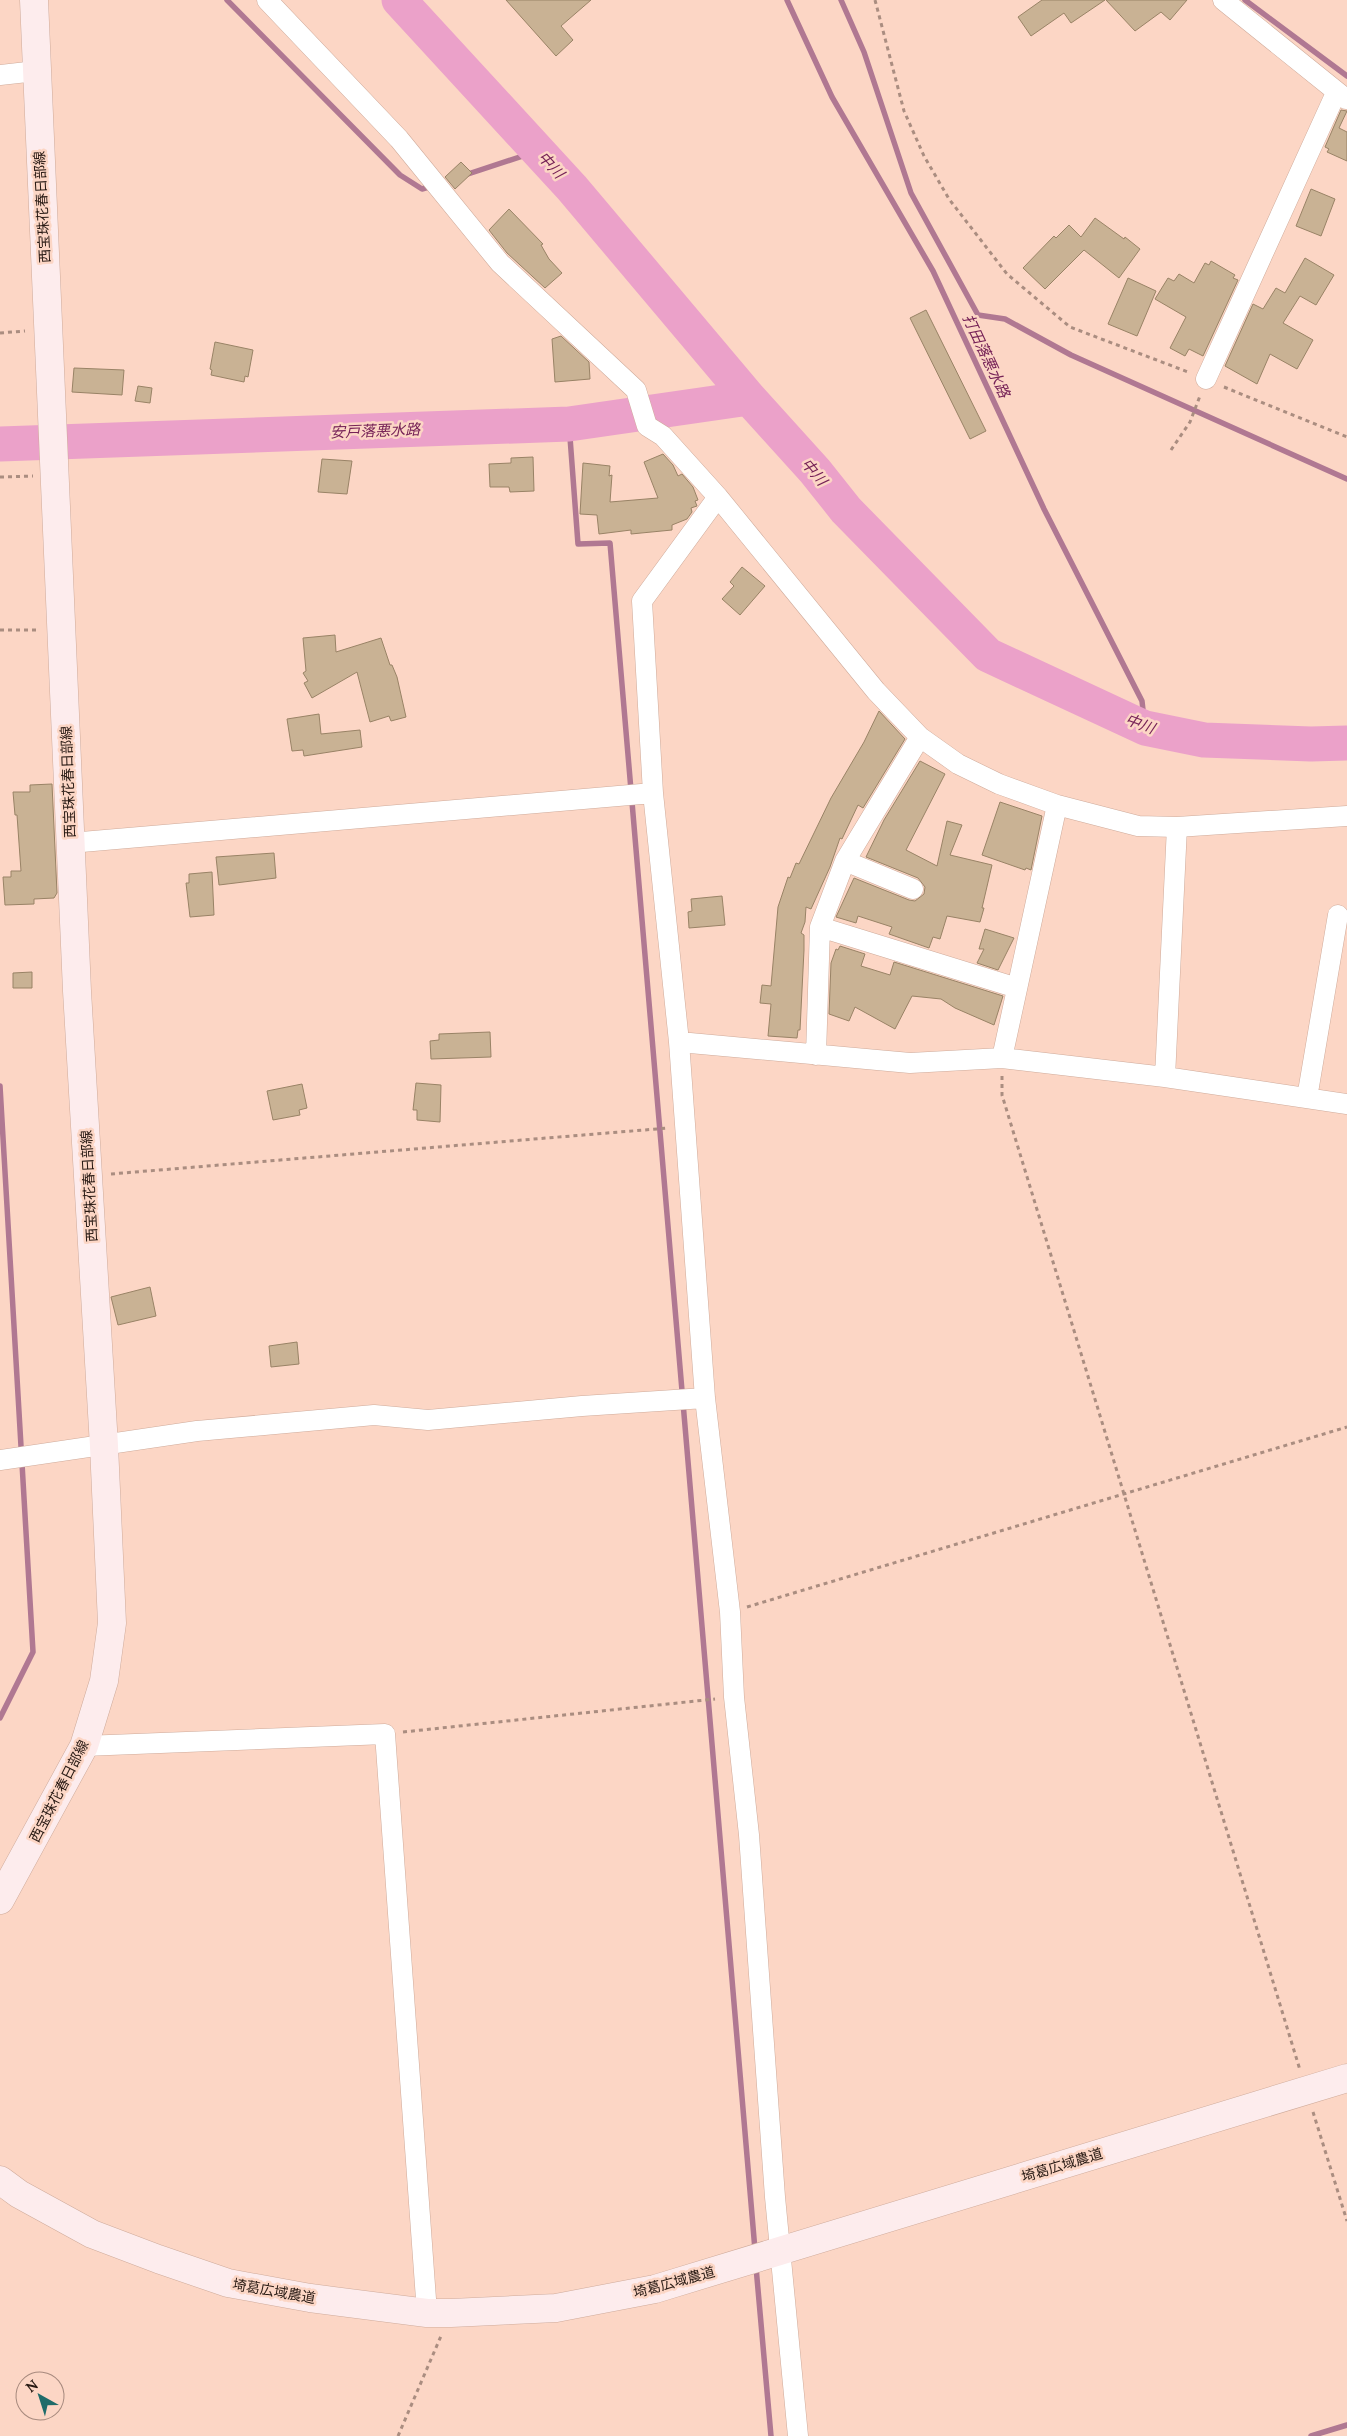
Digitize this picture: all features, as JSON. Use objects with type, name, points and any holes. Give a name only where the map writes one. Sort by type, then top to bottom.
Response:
[{"type":"main road","name":"西宝珠花春日部線","points":[[0,1900],[84,1746],[104,1681],[112,1623],[104,1446],[70,843],[34,0]]},
{"type":"main road","name":"埼葛広域農道","points":[[0,2180],[19,2194],[92,2234],[228,2283],[310,2298],[439,2313],[556,2308],[655,2289],[1347,2078]]},
{"type":"street","points":[[267,0],[399,139],[500,262],[636,390],[647,426],[663,436],[718,497],[876,690],[920,737],[958,764],[999,784],[1057,805],[1138,826],[1177,827],[1347,816]]},
{"type":"street","points":[[1206,379],[1342,96],[1223,0]]},
{"type":"street","points":[[0,75],[36,71]]},
{"type":"street","points":[[718,497],[642,601],[653,793],[679,1042],[705,1398],[730,1612],[734,1697],[749,1835],[774,2178],[798,2436]]},
{"type":"street","points":[[816,1055],[820,927],[845,861],[920,737]]},
{"type":"street","points":[[70,843],[653,793]]},
{"type":"street","points":[[1002,1058],[1057,805]]},
{"type":"street","points":[[1165,1077],[1177,827]]},
{"type":"street","points":[[845,861],[913,890]]},
{"type":"street","points":[[1307,1098],[1338,915]]},
{"type":"street","points":[[820,927],[1017,988]]},
{"type":"street","points":[[679,1042],[910,1062],[1002,1058],[1165,1077],[1347,1104]]},
{"type":"street","points":[[0,1460],[197,1431],[374,1415],[428,1420],[582,1406],[705,1398]]},
{"type":"street","points":[[84,1746],[385,1734],[439,2313]]},
{"type":"path","points":[[875,0],[904,111],[924,156],[949,199],[1007,274],[1070,327],[1206,379],[1347,437]]},
{"type":"path","points":[[1171,450],[1190,422],[1206,379]]},
{"type":"path","points":[[0,477],[53,475]]},
{"type":"path","points":[[0,630],[62,629]]},
{"type":"path","points":[[1002,1058],[1002,1095],[1347,2221]]},
{"type":"path","points":[[88,1176],[685,1126]]},
{"type":"path","points":[[730,1612],[1347,1427]]},
{"type":"path","points":[[385,1734],[734,1697]]},
{"type":"path","points":[[398,2436],[439,2313]]},
{"type":"building","points":[[506,0],[591,0],[561,26],[573,40],[556,56]]},
{"type":"building","points":[[1042,0],[1105,0],[1071,23],[1064,13],[1031,36],[1018,17]]},
{"type":"building","points":[[1106,0],[1187,0],[1170,20],[1161,12],[1135,31]]},
{"type":"building","points":[[1341,110],[1347,111],[1339,128],[1347,132],[1347,161],[1327,152],[1329,149],[1325,147]]},
{"type":"building","points":[[461,162],[472,173],[455,189],[445,177]]},
{"type":"building","points":[[1311,189],[1335,199],[1321,236],[1296,226]]},
{"type":"building","points":[[509,209],[543,244],[541,245],[549,259],[562,273],[545,288],[507,253],[489,230]]},
{"type":"building","points":[[1095,218],[1140,249],[1119,278],[1084,250],[1045,289],[1023,268],[1054,236],[1056,238],[1069,225],[1081,237]]},
{"type":"building","points":[[1305,258],[1334,275],[1316,305],[1300,296],[1283,323],[1313,340],[1297,369],[1270,354],[1257,384],[1225,366],[1253,304],[1263,309],[1276,288],[1285,293]]},
{"type":"building","points":[[1211,261],[1235,275],[1233,278],[1238,280],[1203,356],[1189,349],[1185,356],[1170,348],[1186,317],[1155,299],[1168,278],[1174,281],[1179,274],[1194,283],[1205,263],[1209,265]]},
{"type":"building","points":[[1128,278],[1156,291],[1137,336],[1108,324]]},
{"type":"building","points":[[926,310],[986,431],[970,439],[910,318]]},
{"type":"building","points":[[561,336],[589,362],[590,379],[555,382],[552,339]]},
{"type":"building","points":[[215,342],[253,350],[248,377],[245,376],[244,382],[211,375],[212,370],[210,369]]},
{"type":"building","points":[[74,368],[124,370],[122,395],[72,392]]},
{"type":"building","points":[[138,386],[152,388],[150,403],[135,401]]},
{"type":"building","points":[[663,454],[673,465],[678,476],[682,474],[693,487],[698,500],[695,501],[697,506],[691,508],[692,512],[687,519],[672,525],[672,530],[631,534],[631,530],[599,534],[597,515],[580,514],[583,463],[610,466],[609,476],[612,475],[610,502],[658,498],[644,462]]},
{"type":"building","points":[[533,457],[534,491],[510,492],[509,487],[490,487],[489,464],[511,463],[511,458]]},
{"type":"building","points":[[322,459],[352,461],[347,494],[318,492]]},
{"type":"building","points":[[742,567],[765,586],[740,615],[722,599],[734,586],[730,582]]},
{"type":"building","points":[[335,635],[336,652],[381,638],[390,665],[392,665],[397,677],[406,717],[391,721],[389,716],[370,722],[357,672],[312,698],[304,683],[308,681],[303,673],[306,671],[303,638]]},
{"type":"building","points":[[879,711],[905,739],[863,808],[858,805],[842,839],[840,838],[830,867],[811,909],[806,907],[805,922],[801,933],[804,935],[804,950],[800,1030],[798,1030],[797,1038],[768,1036],[771,1004],[760,1003],[762,985],[771,986],[778,907],[788,877],[790,878],[796,863],[799,864],[831,798],[864,742]]},
{"type":"building","points":[[319,714],[321,734],[360,730],[362,747],[304,756],[303,750],[292,751],[287,719]]},
{"type":"building","points":[[920,761],[945,774],[906,850],[937,866],[947,821],[962,825],[950,855],[992,865],[980,922],[947,916],[940,939],[933,937],[929,948],[889,934],[892,927],[858,916],[856,923],[836,917],[854,878],[909,900],[915,901],[924,894],[925,887],[918,878],[866,857],[884,820]]},
{"type":"building","points":[[52,784],[57,893],[54,898],[34,899],[34,904],[5,905],[3,877],[11,877],[11,871],[21,871],[17,815],[15,815],[13,792],[30,792],[30,785]]},
{"type":"building","points":[[1000,802],[1042,816],[1031,870],[1026,868],[1025,870],[982,855]]},
{"type":"building","points":[[274,853],[276,878],[219,885],[216,857]]},
{"type":"building","points":[[212,872],[214,915],[190,917],[186,883],[189,883],[189,874]]},
{"type":"building","points":[[722,896],[725,925],[689,928],[688,912],[692,911],[691,899]]},
{"type":"building","points":[[985,929],[1014,938],[998,970],[977,963],[984,949],[979,949]]},
{"type":"building","points":[[840,946],[865,954],[861,966],[890,975],[894,962],[1003,996],[994,1025],[955,1008],[941,999],[912,996],[895,1029],[855,1007],[849,1021],[829,1014],[831,963],[836,949],[838,950]]},
{"type":"building","points":[[32,972],[32,988],[13,988],[13,973]]},
{"type":"building","points":[[490,1032],[491,1057],[431,1059],[430,1041],[439,1040],[439,1034]]},
{"type":"building","points":[[416,1083],[441,1085],[440,1122],[417,1120],[417,1110],[413,1110]]},
{"type":"building","points":[[302,1084],[307,1108],[299,1110],[300,1115],[273,1120],[267,1091]]},
{"type":"building","points":[[150,1287],[156,1316],[118,1325],[111,1297]]},
{"type":"building","points":[[297,1342],[299,1364],[271,1367],[269,1346]]},
{"type":"waterway","points":[[227,0],[400,175],[422,189],[432,186]]},
{"type":"waterway","name":"中川","points":[[399,0],[572,188],[749,398],[815,471],[846,510],[988,655],[1145,728],[1204,740],[1311,744],[1347,743]]},
{"type":"waterway","name":"打田落悪水路","points":[[787,0],[832,97],[933,271],[1044,509],[1142,701],[1145,728]]},
{"type":"waterway","points":[[841,0],[864,52],[911,193],[978,315],[1005,319],[1071,355],[1347,479]]},
{"type":"waterway","name":"打田落悪水路","points":[[1245,0],[1347,76]]},
{"type":"waterway","points":[[465,175],[538,151]]},
{"type":"waterway","name":"安戸落悪水路","points":[[0,444],[569,424],[749,398]]},
{"type":"waterway","points":[[569,424],[578,544],[610,543],[755,2250]]},
{"type":"waterway","points":[[0,1086],[33,1652],[0,1718]]},
{"type":"waterway","points":[[756,2267],[771,2436]]},
{"type":"waterway","points":[[1311,2436],[1347,2425]]}]
